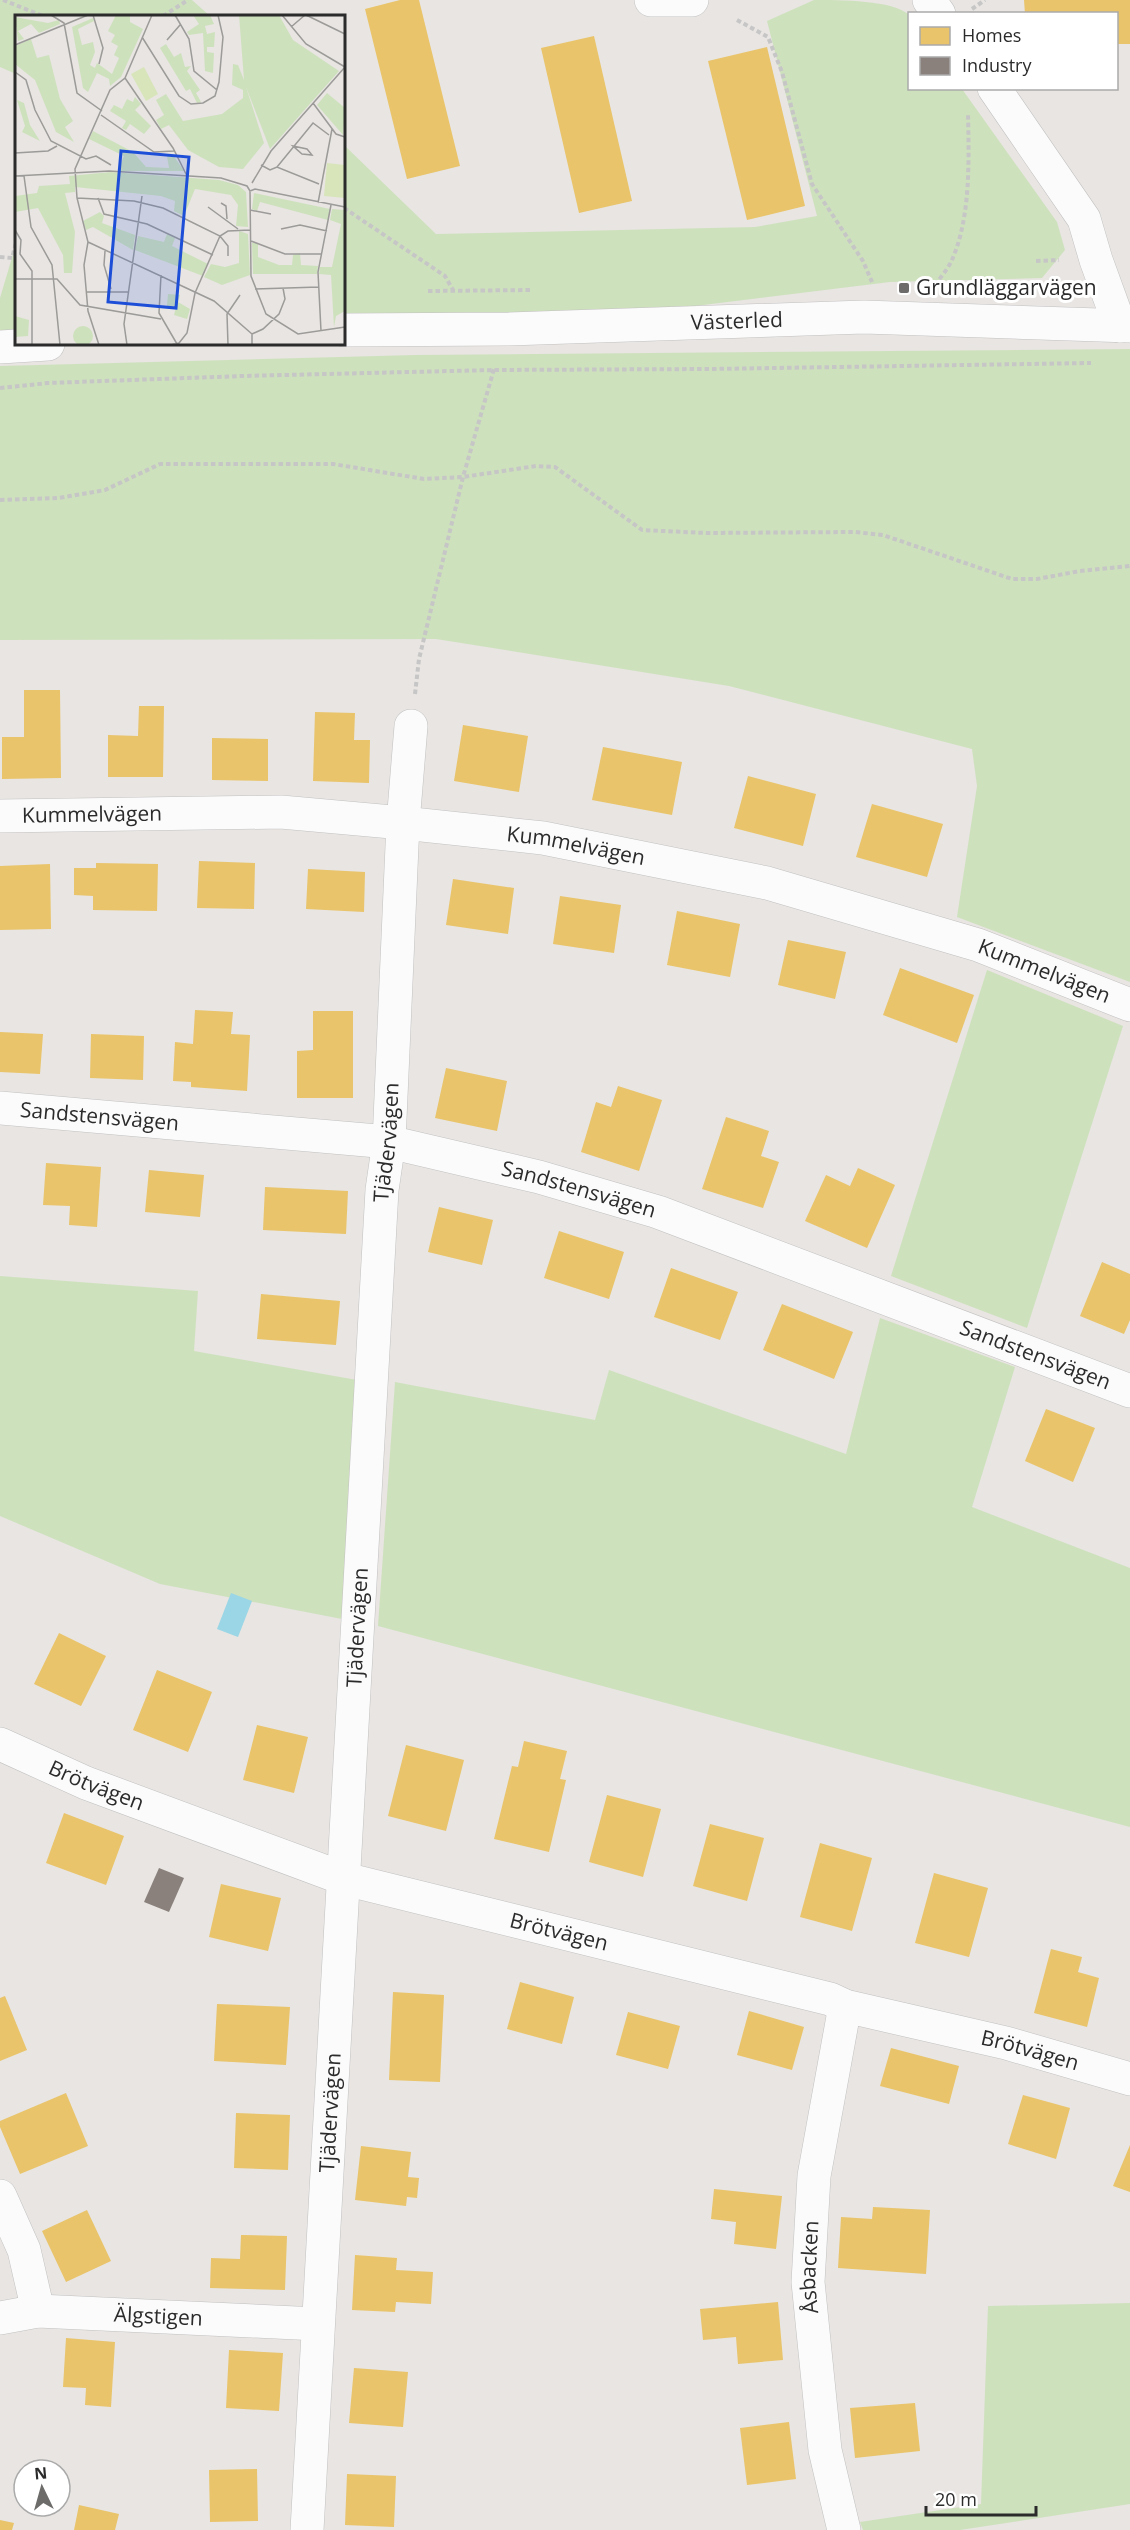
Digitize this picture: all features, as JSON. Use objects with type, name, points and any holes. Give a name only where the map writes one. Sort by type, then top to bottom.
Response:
[{"type":"street","points":[[651,0],[693,0]]},
{"type":"street","points":[[995,90],[1084,219],[1096,260],[1125,326]]},
{"type":"street","name":"Västerled","points":[[345,330],[509,329],[864,317],[1125,326]]},
{"type":"street","points":[[0,347],[32,345]]},
{"type":"street","name":"Tjädervägen","points":[[307,2530],[382,1190],[389,1143],[403,822],[411,726]]},
{"type":"street","name":"Kummelvägen","points":[[0,816],[281,812],[403,822],[543,838],[767,883],[978,945],[1130,1005]]},
{"type":"street","name":"Sandstensvägen","points":[[0,1108],[389,1143],[539,1177],[658,1212],[1130,1391]]},
{"type":"street","name":"Brötvägen","points":[[0,1744],[86,1783],[345,1880],[830,2000],[845,2006],[1006,2043],[1130,2079]]},
{"type":"street","name":"Åsbacken","points":[[844,2530],[825,2450],[808,2282],[814,2176],[845,2006]]},
{"type":"street","points":[[0,2196],[24,2250],[38,2311]]},
{"type":"street","name":"Älgstigen","points":[[0,2318],[38,2311],[318,2324]]},
{"type":"path","points":[[3,0],[40,15]]},
{"type":"path","points":[[165,15],[188,0]]},
{"type":"path","points":[[737,20],[768,37],[782,72],[812,184],[863,261],[874,288]]},
{"type":"path","points":[[935,286],[951,262],[961,229],[969,177],[968,109]]},
{"type":"path","points":[[345,209],[446,276],[472,328]]},
{"type":"path","points":[[0,257],[12,258],[15,247]]},
{"type":"path","points":[[411,726],[418,659],[463,477],[493,370],[509,329]]},
{"type":"path","points":[[0,388],[48,383],[231,376],[493,370],[1097,363]]},
{"type":"path","points":[[0,500],[59,498],[105,490],[160,464],[333,464],[424,479],[463,477],[536,466],[555,466],[642,530],[706,533],[855,532],[883,535],[1012,579],[1037,579],[1080,571],[1130,566]]},
{"type":"green space","points":[[0,0],[192,0],[209,15],[15,15],[15,74],[0,67]]},
{"type":"green space","points":[[814,0],[879,4],[891,6],[908,14],[908,90],[963,90],[1057,222],[1065,250],[1042,278],[890,282],[509,329],[345,335],[345,146],[436,234],[755,227],[817,216],[767,21]]},
{"type":"green space","points":[[15,247],[15,345],[71,345],[0,347],[0,298]]},
{"type":"green space","points":[[1130,349],[1130,982],[957,917],[977,786],[972,749],[729,686],[436,639],[0,640],[0,366],[415,355]]},
{"type":"green space","points":[[987,970],[1123,1026],[1027,1328],[891,1276]]},
{"type":"green space","points":[[0,1276],[198,1291],[194,1351],[357,1380],[342,1619],[160,1584],[0,1516]]},
{"type":"green space","points":[[880,1318],[1015,1367],[972,1507],[1130,1568],[1130,1827],[378,1626],[395,1382],[595,1420],[609,1370],[846,1454]]},
{"type":"green space","points":[[1130,2303],[1130,2504],[960,2530],[863,2530],[860,2522],[981,2504],[988,2306]]},
{"type":"water","points":[[231,1593],[252,1601],[238,1637],[217,1629]]},
{"type":"building: Homes","points":[[400,0],[419,0],[460,166],[407,179],[365,9]]},
{"type":"building: Homes","points":[[1024,0],[1130,0],[1130,44],[1118,44],[1118,12],[1025,12]]},
{"type":"building: Homes","points":[[594,36],[632,201],[579,213],[541,48]]},
{"type":"building: Homes","points":[[767,47],[805,206],[747,220],[708,61]]},
{"type":"building: Homes","points":[[24,690],[60,690],[61,778],[2,779],[2,737],[24,737]]},
{"type":"building: Homes","points":[[139,706],[164,706],[163,777],[108,777],[108,735],[138,736]]},
{"type":"building: Homes","points":[[315,712],[355,713],[354,740],[370,740],[369,783],[313,781]]},
{"type":"building: Homes","points":[[463,725],[528,736],[519,792],[454,781]]},
{"type":"building: Homes","points":[[212,738],[268,739],[268,781],[212,780]]},
{"type":"building: Homes","points":[[603,747],[682,762],[672,815],[592,800]]},
{"type":"building: Homes","points":[[748,776],[816,794],[803,846],[734,828]]},
{"type":"building: Homes","points":[[872,804],[943,824],[927,877],[856,857]]},
{"type":"building: Homes","points":[[199,861],[255,863],[254,909],[197,908]]},
{"type":"building: Homes","points":[[96,863],[158,864],[157,911],[93,910],[93,896],[74,895],[74,868],[96,868]]},
{"type":"building: Homes","points":[[50,864],[51,929],[0,930],[0,866]]},
{"type":"building: Homes","points":[[308,869],[365,872],[364,912],[306,909]]},
{"type":"building: Homes","points":[[453,879],[514,888],[508,934],[446,925]]},
{"type":"building: Homes","points":[[560,896],[621,905],[614,953],[553,944]]},
{"type":"building: Homes","points":[[677,911],[740,924],[730,977],[667,965]]},
{"type":"building: Homes","points":[[788,940],[846,952],[835,999],[778,985]]},
{"type":"building: Homes","points":[[900,968],[974,995],[957,1043],[883,1015]]},
{"type":"building: Homes","points":[[195,1010],[233,1012],[231,1034],[250,1035],[247,1091],[191,1087],[191,1082],[173,1081],[175,1042],[193,1044]]},
{"type":"building: Homes","points":[[313,1011],[353,1011],[353,1098],[297,1098],[297,1051],[313,1050]]},
{"type":"building: Homes","points":[[0,1032],[43,1034],[40,1074],[0,1072]]},
{"type":"building: Homes","points":[[91,1034],[144,1036],[143,1080],[90,1078]]},
{"type":"building: Homes","points":[[446,1068],[507,1081],[497,1131],[435,1118]]},
{"type":"building: Homes","points":[[618,1086],[662,1100],[639,1171],[581,1152],[596,1102],[611,1107]]},
{"type":"building: Homes","points":[[726,1117],[769,1131],[761,1156],[779,1162],[763,1208],[702,1189]]},
{"type":"building: Homes","points":[[46,1163],[101,1167],[97,1227],[69,1225],[70,1206],[43,1205]]},
{"type":"building: Homes","points":[[858,1168],[895,1185],[867,1248],[805,1221],[826,1175],[850,1186]]},
{"type":"building: Homes","points":[[149,1170],[204,1175],[200,1217],[145,1212]]},
{"type":"building: Homes","points":[[265,1187],[348,1191],[346,1234],[263,1230]]},
{"type":"building: Homes","points":[[439,1207],[493,1220],[482,1265],[428,1252]]},
{"type":"building: Homes","points":[[559,1231],[624,1252],[609,1299],[544,1278]]},
{"type":"building: Homes","points":[[1102,1262],[1130,1274],[1130,1320],[1124,1334],[1080,1316]]},
{"type":"building: Homes","points":[[671,1268],[738,1292],[720,1340],[654,1317]]},
{"type":"building: Homes","points":[[261,1294],[340,1301],[336,1345],[257,1339]]},
{"type":"building: Homes","points":[[782,1304],[853,1332],[834,1379],[763,1350]]},
{"type":"building: Homes","points":[[1046,1409],[1095,1428],[1073,1482],[1025,1461]]},
{"type":"building: Homes","points":[[59,1633],[106,1656],[81,1706],[34,1684]]},
{"type":"building: Homes","points":[[157,1670],[212,1692],[188,1752],[133,1730]]},
{"type":"building: Homes","points":[[257,1725],[308,1737],[294,1793],[243,1780]]},
{"type":"building: Homes","points":[[524,1741],[567,1751],[560,1779],[566,1780],[549,1852],[494,1839],[512,1766],[518,1767]]},
{"type":"building: Homes","points":[[406,1745],[464,1760],[446,1831],[388,1816]]},
{"type":"building: Homes","points":[[607,1795],[661,1809],[643,1877],[589,1862]]},
{"type":"building: Homes","points":[[64,1813],[124,1836],[106,1885],[46,1863]]},
{"type":"building: Homes","points":[[710,1824],[764,1838],[747,1901],[693,1886]]},
{"type":"building: Homes","points":[[820,1843],[872,1858],[852,1931],[800,1917]]},
{"type":"building: Homes","points":[[934,1873],[988,1888],[969,1957],[915,1943]]},
{"type":"building: Homes","points":[[221,1884],[281,1898],[268,1951],[209,1937]]},
{"type":"building: Homes","points":[[1051,1949],[1082,1957],[1078,1972],[1099,1978],[1087,2027],[1034,2013]]},
{"type":"building: Homes","points":[[520,1982],[574,1997],[562,2044],[507,2029]]},
{"type":"building: Homes","points":[[393,1992],[444,1995],[440,2082],[389,2080]]},
{"type":"building: Homes","points":[[5,1996],[27,2050],[0,2061],[0,1998]]},
{"type":"building: Homes","points":[[217,2004],[290,2007],[286,2065],[214,2061]]},
{"type":"building: Homes","points":[[749,2011],[804,2027],[792,2070],[737,2055]]},
{"type":"building: Homes","points":[[628,2012],[680,2026],[668,2069],[616,2055]]},
{"type":"building: Homes","points":[[891,2048],[959,2066],[949,2104],[880,2086]]},
{"type":"building: Homes","points":[[66,2093],[88,2146],[20,2174],[0,2127],[0,2121]]},
{"type":"building: Homes","points":[[1023,2095],[1070,2108],[1056,2159],[1008,2144]]},
{"type":"building: Homes","points":[[236,2113],[290,2115],[288,2170],[234,2168]]},
{"type":"building: Homes","points":[[1130,2145],[1130,2192],[1113,2186]]},
{"type":"building: Homes","points":[[361,2146],[411,2152],[408,2177],[419,2178],[417,2198],[407,2197],[406,2206],[355,2200]]},
{"type":"building: Homes","points":[[714,2189],[782,2196],[776,2249],[734,2244],[736,2222],[711,2219]]},
{"type":"building: Homes","points":[[873,2207],[930,2210],[926,2274],[838,2268],[841,2217],[872,2219]]},
{"type":"building: Homes","points":[[87,2210],[111,2261],[66,2282],[42,2231]]},
{"type":"building: Homes","points":[[241,2235],[287,2236],[285,2290],[210,2288],[211,2258],[240,2259]]},
{"type":"building: Homes","points":[[355,2255],[397,2258],[396,2270],[433,2272],[431,2304],[396,2302],[395,2312],[352,2310]]},
{"type":"building: Homes","points":[[778,2302],[783,2360],[738,2364],[736,2337],[703,2340],[700,2309]]},
{"type":"building: Homes","points":[[66,2338],[115,2342],[111,2407],[85,2405],[86,2388],[63,2387]]},
{"type":"building: Homes","points":[[229,2350],[283,2353],[279,2411],[226,2408]]},
{"type":"building: Homes","points":[[354,2368],[408,2372],[403,2427],[349,2423]]},
{"type":"building: Homes","points":[[915,2403],[920,2451],[855,2458],[850,2408]]},
{"type":"building: Homes","points":[[789,2422],[796,2479],[747,2485],[740,2428]]},
{"type":"building: Homes","points":[[257,2469],[258,2521],[210,2522],[209,2470]]},
{"type":"building: Homes","points":[[347,2474],[396,2476],[394,2527],[345,2525]]},
{"type":"building: Homes","points":[[79,2505],[119,2514],[115,2530],[74,2530]]},
{"type":"building: Homes","points":[[0,2520],[14,2523],[12,2530],[0,2530]]},
{"type":"building: Industry","points":[[159,1868],[184,1878],[169,1912],[144,1902]]},
{"type":"place","name":"Grundläggarvägen","points":[[904,288]]}]
